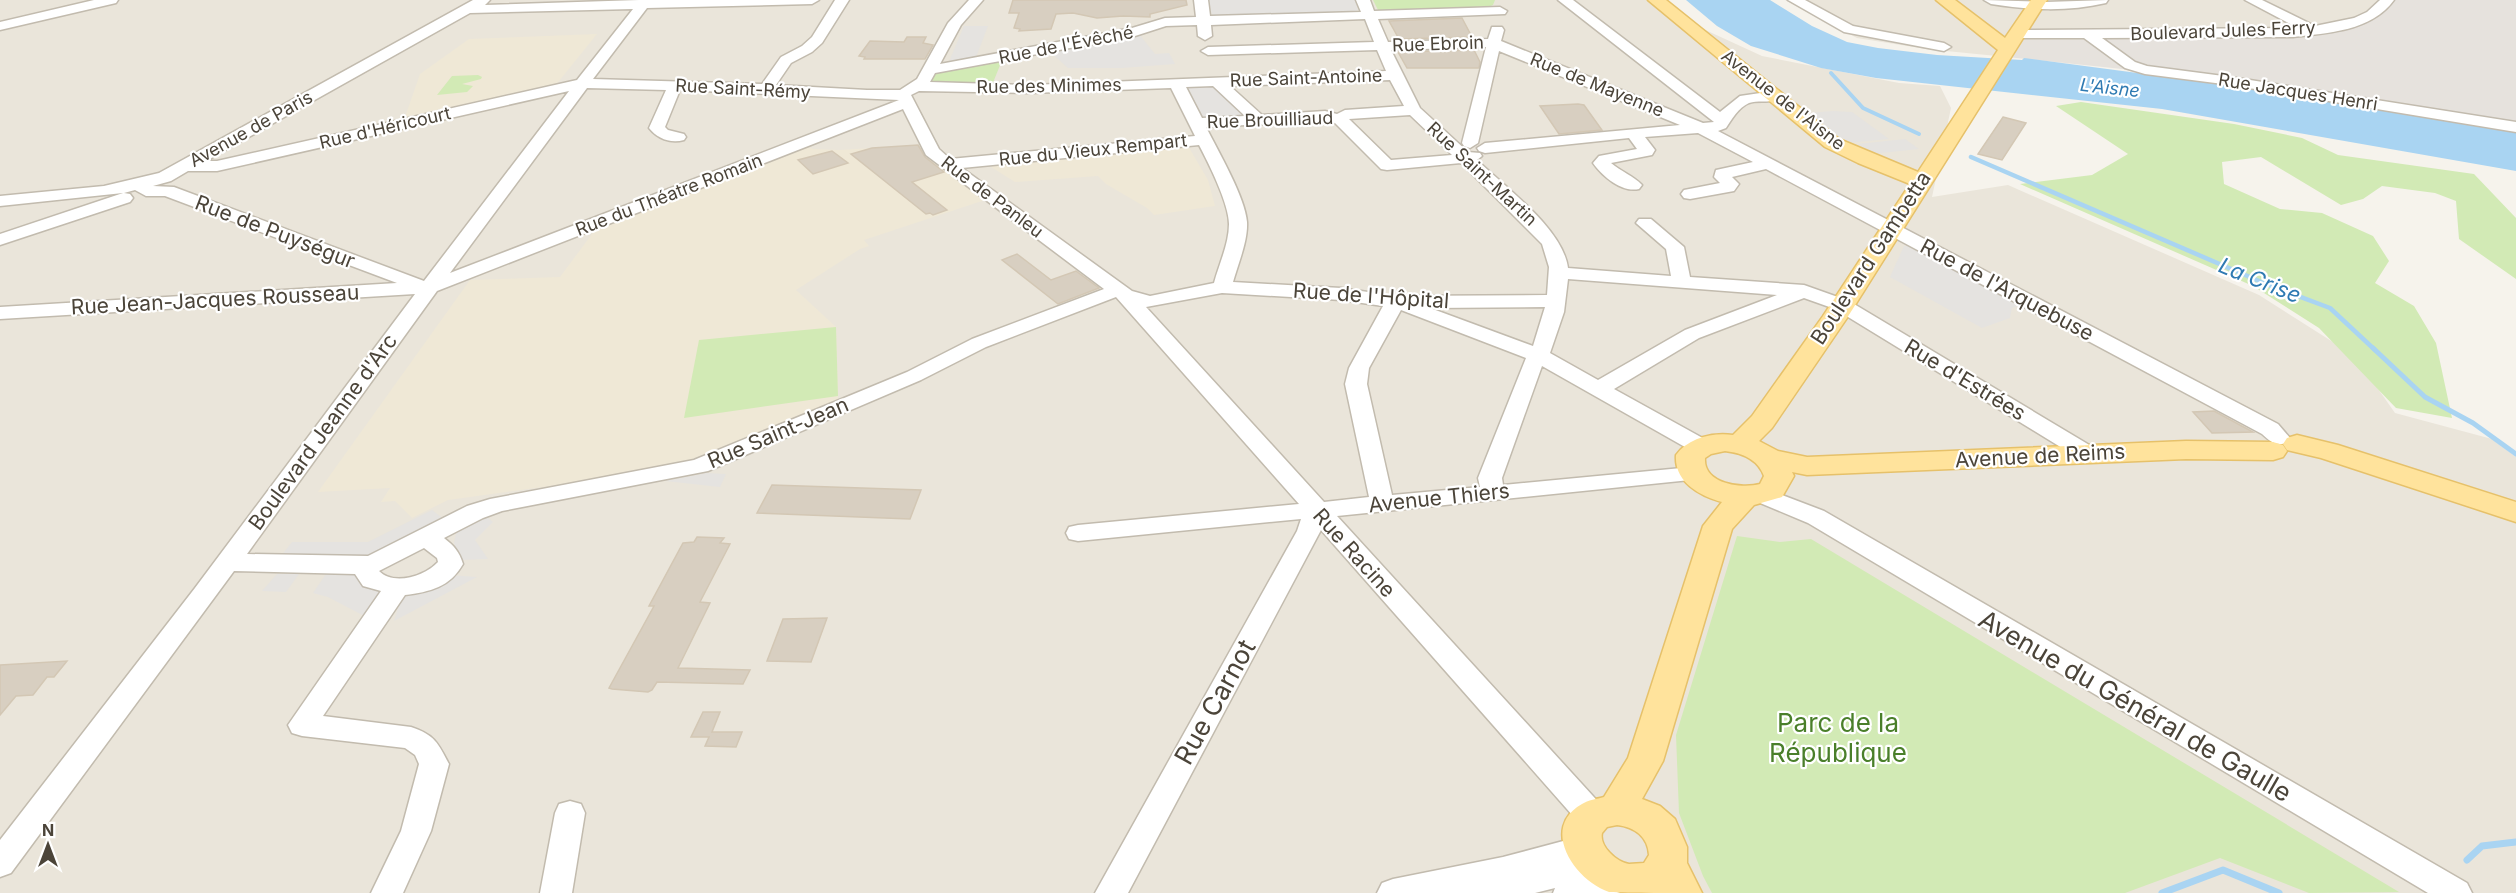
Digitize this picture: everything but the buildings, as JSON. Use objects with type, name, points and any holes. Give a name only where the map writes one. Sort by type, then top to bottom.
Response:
[{"type":"main road","name":"Avenue de l'Aisne","points":[[1656,0],[1832,143],[1865,159],[1922,181]]},
{"type":"main road","points":[[1944,0],[1979,25],[2004,54]]},
{"type":"main road","name":"Boulevard Gambetta","points":[[1762,472],[1762,422],[1842,305],[2036,4]]},
{"type":"main road","points":[[1979,25],[2020,32]]},
{"type":"main road","points":[[1718,526],[1700,481],[1688,463],[1691,453],[1700,446],[1718,442],[1762,472]]},
{"type":"main road","name":"Avenue de Reims","points":[[1762,472],[1807,466],[2284,445],[2345,457],[2516,512]]},
{"type":"main road","points":[[1700,481],[1732,496],[1762,472]]},
{"type":"main road","points":[[1605,861],[1645,761],[1718,526],[1762,472]]},
{"type":"main road","points":[[1645,761],[1654,823]]},
{"type":"main road","points":[[1605,861],[1637,813],[1654,823],[1667,841],[1674,879]]},
{"type":"main road","points":[[1605,861],[1652,879],[1661,873],[1674,879]]},
{"type":"street","points":[[0,26],[110,0]]},
{"type":"street","name":"Avenue de Paris","points":[[166,184],[186,166],[483,0]]},
{"type":"street","points":[[467,9],[644,2],[812,0]]},
{"type":"street","points":[[766,89],[786,60],[807,49],[817,40],[842,0]]},
{"type":"street","points":[[905,98],[923,82],[955,23],[976,0]]},
{"type":"street","name":"Rue Saint-Martin","points":[[1363,0],[1395,75],[1414,110],[1449,144],[1473,149],[1550,242],[1558,257],[1556,301],[1546,343],[1540,356],[1532,364],[1490,478],[1492,493]]},
{"type":"street","points":[[1565,0],[1721,115]]},
{"type":"street","points":[[1796,0],[1808,0]]},
{"type":"street","points":[[1796,0],[1849,28],[1944,47]]},
{"type":"street","points":[[1991,0],[2063,7],[2101,0]]},
{"type":"street","points":[[2252,0],[2312,30]]},
{"type":"street","name":"Boulevard Jules Ferry","points":[[2020,32],[2049,36],[2277,33],[2312,30],[2370,17],[2378,12],[2387,0]]},
{"type":"street","points":[[1201,1],[1201,21],[1208,62],[1216,81],[1259,120]]},
{"type":"street","points":[[1166,22],[1201,1]]},
{"type":"street","name":"Boulevard Jeanne d'Arc","points":[[0,864],[228,562],[430,287],[644,2]]},
{"type":"street","points":[[1147,308],[1224,279],[1237,235],[1238,220],[1222,174],[1178,85],[1208,62],[1289,33],[1369,15],[1502,6],[1473,149]]},
{"type":"street","name":"Rue de l'Évêché","points":[[930,70],[1135,32],[1166,22],[1201,21],[1289,33]]},
{"type":"street","name":"Rue Ebroin","points":[[1289,33],[1382,46],[1493,43]]},
{"type":"street","name":"Rue Jacques Henri","points":[[2089,35],[2130,65],[2145,70],[2231,81],[2516,127]]},
{"type":"street","name":"Rue de Mayenne","points":[[1493,43],[1701,128]]},
{"type":"street","name":"Rue Saint-Antoine","points":[[1181,83],[1395,75]]},
{"type":"street","name":"Rue Saint-Rémy","points":[[584,83],[766,89],[905,98]]},
{"type":"street","name":"Rue d'Héricourt","points":[[186,166],[217,166],[584,83]]},
{"type":"street","name":"Rue des Minimes","points":[[917,86],[1030,89],[1181,83]]},
{"type":"street","points":[[675,85],[657,128],[663,134],[678,137]]},
{"type":"street","points":[[1721,115],[1745,99],[1774,96]]},
{"type":"street","name":"Rue du Théatre Romain","points":[[430,287],[905,98]]},
{"type":"street","name":"Rue de Panleu","points":[[905,98],[932,152],[946,165],[1121,292]]},
{"type":"street","name":"Rue Brouilliaud","points":[[1201,131],[1259,120],[1325,116],[1340,119],[1345,114],[1414,110]]},
{"type":"street","points":[[1340,119],[1388,165],[1473,149],[1701,128],[1720,125],[1721,115]]},
{"type":"street","name":"Rue de l'Arquebuse","points":[[1701,128],[2270,429],[2284,445]]},
{"type":"street","name":"Rue du Vieux Rempart","points":[[946,165],[1201,131]]},
{"type":"street","points":[[1633,185],[1620,179],[1601,163],[1605,159],[1646,152],[1647,150],[1634,134]]},
{"type":"street","points":[[1690,194],[1728,187],[1731,184],[1722,177],[1722,174],[1769,164]]},
{"type":"street","points":[[0,201],[166,184]]},
{"type":"street","name":"Rue de Puységur","points":[[166,184],[392,284]]},
{"type":"street","points":[[0,240],[142,188]]},
{"type":"street","points":[[1645,223],[1675,247],[1682,282]]},
{"type":"street","name":"Rue d'Estrées","points":[[1558,273],[1804,291],[1842,305],[2088,454]]},
{"type":"street","name":"Rue Saint-Jean","points":[[362,566],[375,563],[475,512],[498,504],[700,466],[914,376],[979,343],[1121,292],[1224,279]]},
{"type":"street","name":"Rue de l'Hôpital","points":[[1224,279],[1395,302],[1556,301]]},
{"type":"street","name":"Rue Jean-Jacques Rousseau","points":[[0,313],[392,284],[430,287]]},
{"type":"street","points":[[1598,388],[1692,334],[1804,291]]},
{"type":"street","name":"Rue Racine","points":[[1121,292],[1147,308],[1605,861]]},
{"type":"street","points":[[1382,504],[1356,384],[1359,368],[1395,302],[1540,356],[1700,446]]},
{"type":"street","name":"Avenue du Général de Gaulle","points":[[1762,472],[1815,517],[2456,893]]},
{"type":"street","name":"Avenue Thiers","points":[[1078,533],[1492,493],[1700,481]]},
{"type":"street","name":"Rue Carnot","points":[[1111,893],[1309,531],[1316,510]]},
{"type":"street","points":[[228,562],[362,566],[372,580],[397,587],[421,584],[438,578],[451,564],[448,554],[426,537]]},
{"type":"street","points":[[387,893],[416,831],[434,764],[426,747],[411,738],[302,725],[397,587]]},
{"type":"street","points":[[556,893],[570,813]]},
{"type":"street","points":[[1393,893],[1503,870],[1605,861]]},
{"type":"street","points":[[1475,893],[1605,861]]},
{"type":"shaded area","points":[[0,0],[1664,0],[1699,27],[1762,56],[1899,83],[1940,86],[1951,108],[1932,197],[2008,185],[2259,295],[2355,356],[2395,413],[2492,439],[2516,457],[2516,893],[0,893]]},
{"type":"shaded area","points":[[1209,0],[1355,0],[1358,10],[1351,14],[1212,16]]},
{"type":"shaded area","points":[[1785,0],[2387,0],[2389,3],[2343,25],[2007,57],[1926,49],[1857,38]]},
{"type":"shaded area","points":[[2387,0],[2516,0],[2516,133],[2141,71],[2007,57],[2022,37],[2288,31],[2343,25],[2385,8]]},
{"type":"shaded area","points":[[964,26],[988,26],[975,60],[948,64]]},
{"type":"shaded area","points":[[597,34],[555,86],[404,120],[420,74],[469,39]]},
{"type":"shaded area","points":[[1139,34],[1155,54],[1169,53],[1175,64],[1122,68],[1068,68],[1049,51]]},
{"type":"shaded area","points":[[1213,83],[1252,117],[1199,121],[1180,84]]},
{"type":"shaded area","points":[[1852,112],[1889,139],[1845,143],[1808,113]]},
{"type":"shaded area","points":[[1905,139],[1919,149],[1871,154],[1858,144]]},
{"type":"shaded area","points":[[920,145],[924,155],[985,200],[864,240],[869,246],[860,249],[796,290],[836,327],[838,400],[687,461],[579,482],[448,500],[412,518],[395,501],[381,502],[390,488],[318,492],[470,280],[560,277],[595,230],[806,146],[813,149],[840,150]]},
{"type":"shaded area","points":[[1188,146],[1208,180],[1215,206],[1154,215],[1147,208],[1106,184],[1098,176],[1015,182],[988,165]]},
{"type":"shaded area","points":[[1904,246],[1914,246],[2024,304],[2012,308],[2010,318],[1982,328],[1890,277]]},
{"type":"shaded area","points":[[707,473],[726,474],[720,487],[665,481]]},
{"type":"shaded area","points":[[432,510],[445,520],[373,557],[281,556],[292,542],[368,542]]},
{"type":"shaded area","points":[[484,515],[493,522],[475,540],[488,559],[460,560],[454,543],[456,534],[466,523]]},
{"type":"shaded area","points":[[277,574],[299,574],[286,592],[262,591]]},
{"type":"shaded area","points":[[326,574],[356,574],[380,589],[379,603],[368,618],[328,597],[313,593]]},
{"type":"shaded area","points":[[449,575],[477,577],[394,621],[400,601],[407,592]]},
{"type":"green space","points":[[1373,0],[1495,0],[1493,5],[1486,8],[1383,11],[1378,10]]},
{"type":"green space","points":[[1003,58],[992,85],[931,84],[936,71]]},
{"type":"green space","points":[[478,75],[482,77],[481,79],[462,84],[473,86],[467,92],[437,95],[452,76]]},
{"type":"green space","points":[[2081,102],[2234,124],[2302,138],[2338,155],[2474,174],[2516,218],[2516,279],[2459,239],[2456,201],[2435,193],[2382,186],[2363,199],[2341,205],[2261,157],[2222,162],[2224,184],[2280,209],[2322,213],[2373,236],[2389,261],[2375,283],[2414,306],[2436,343],[2452,418],[2396,408],[2319,328],[2253,286],[2020,184],[2092,175],[2128,154],[2056,106]]},
{"type":"green space","points":[[836,327],[838,396],[684,418],[699,340]]},
{"type":"green space","name":"Parc de la République","points":[[1737,536],[1780,542],[1811,539],[2399,892],[2309,893],[2220,858],[2125,893],[1712,893],[1703,876],[1679,813],[1676,735]]},
{"type":"water","name":"L'Aisne","points":[[1686,0],[1770,0],[1812,26],[1847,42],[1878,48],[1937,55],[2022,60],[2024,58],[2258,89],[2516,131],[2516,171],[2162,109],[1876,78],[1821,68],[1751,46],[1717,26]]},
{"type":"waterway","name":"La Crise","points":[[1831,73],[1863,108],[1919,134]]},
{"type":"waterway","name":"La Crise","points":[[1971,157],[2266,284],[2330,308],[2375,350]]},
{"type":"waterway","name":"La Crise","points":[[2373,348],[2425,397],[2473,423],[2516,454]]},
{"type":"waterway","name":"La Crise","points":[[2467,860],[2482,846],[2516,842]]},
{"type":"waterway","name":"La Crise","points":[[2162,893],[2223,870],[2279,893]]}]
